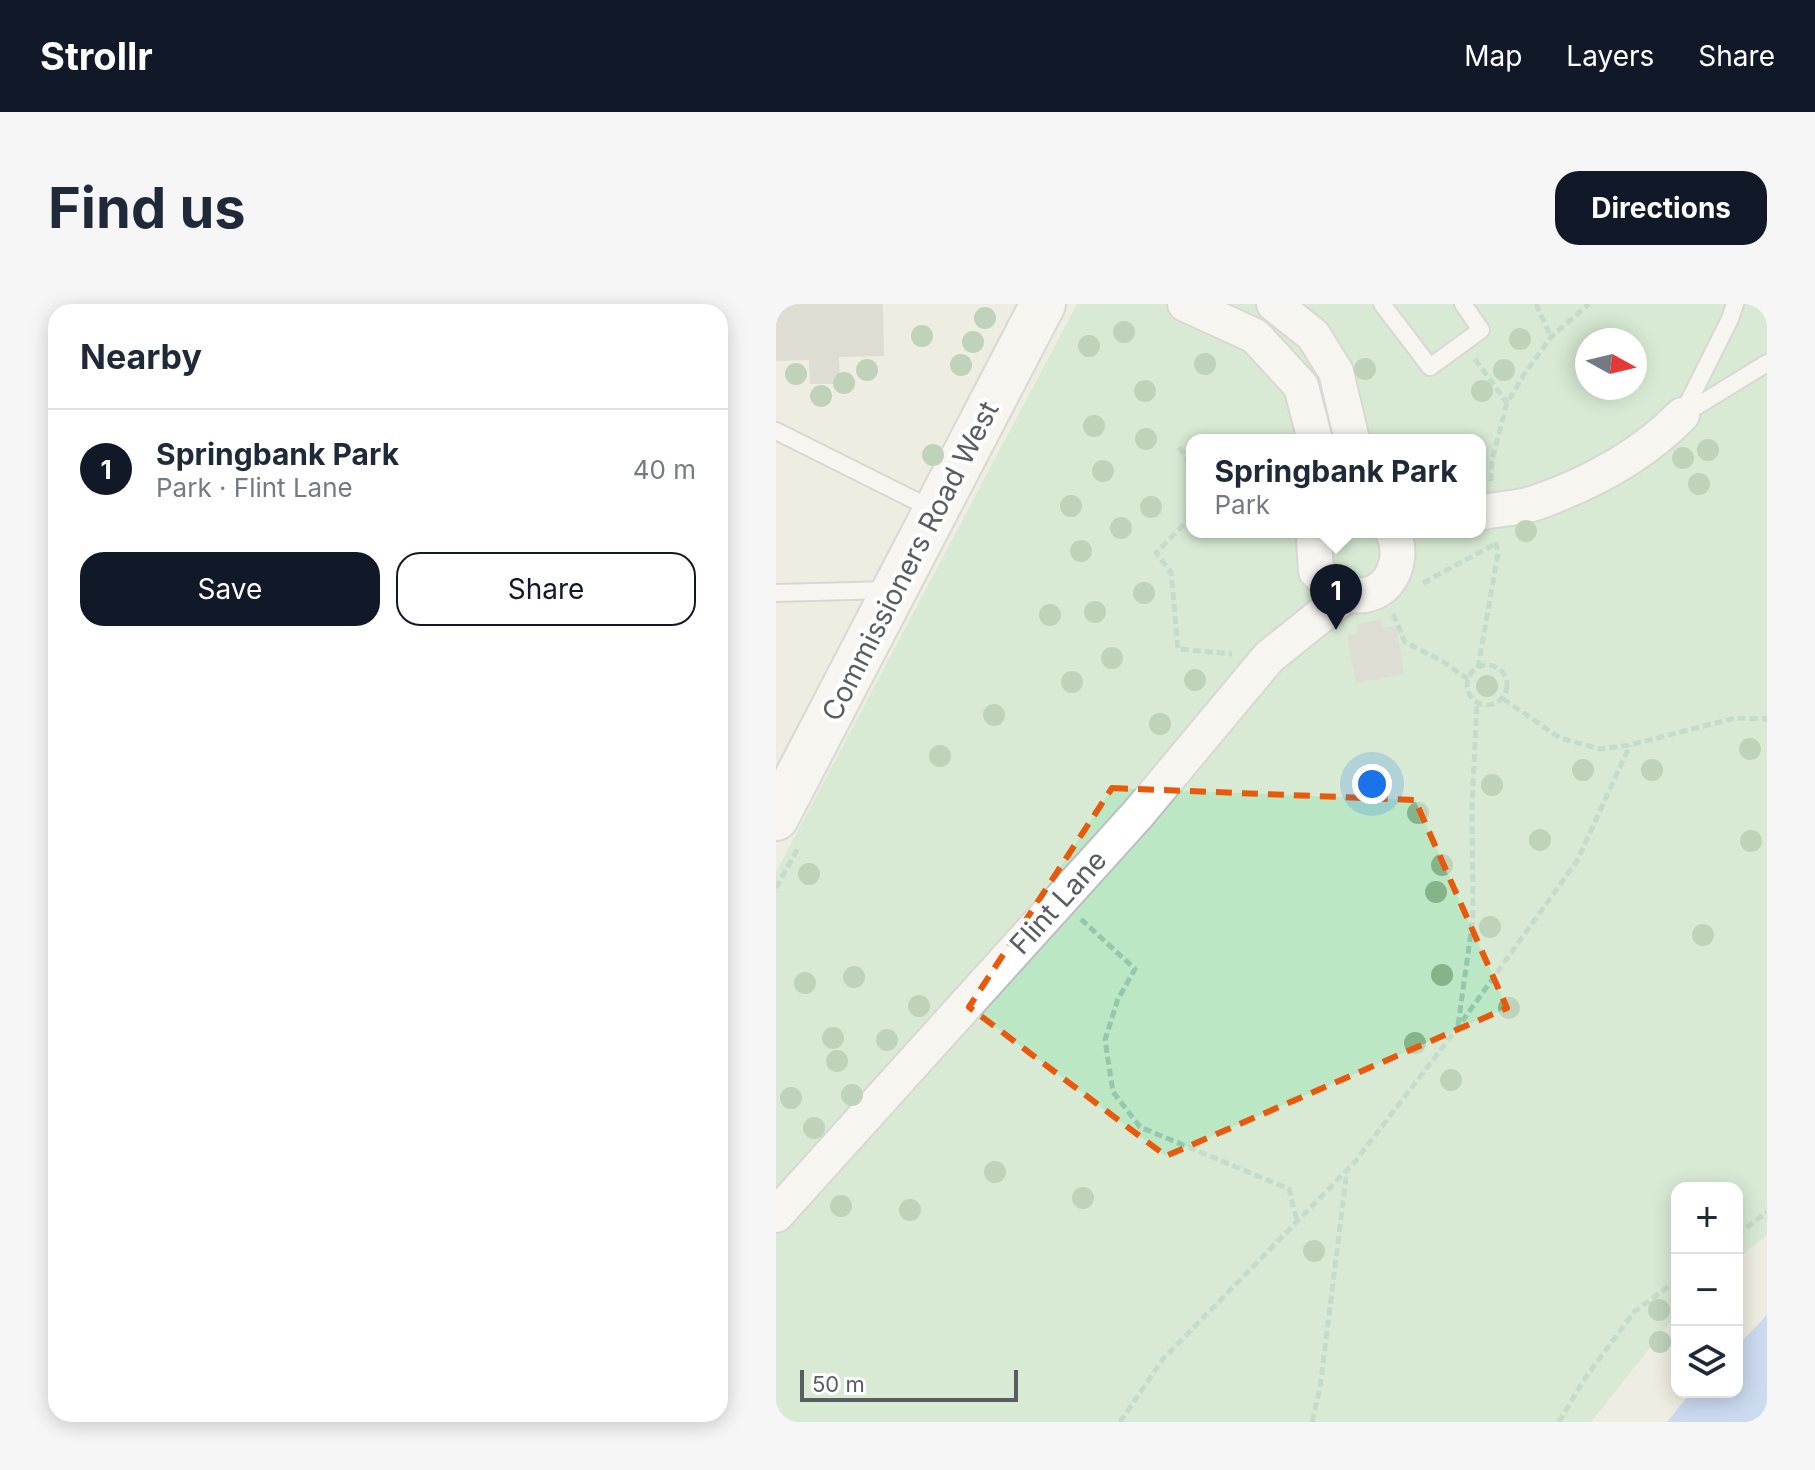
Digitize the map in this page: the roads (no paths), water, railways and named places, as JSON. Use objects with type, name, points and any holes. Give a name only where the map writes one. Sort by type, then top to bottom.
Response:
[{"type":"main road","name":"Commissioners Road West","points":[[776,818],[1043,304]]},
{"type":"street","points":[[1185,304],[1266,317],[1313,335],[1336,372],[1351,434]]},
{"type":"street","points":[[1266,317],[1301,386],[1313,434]]},
{"type":"street","points":[[1486,511],[1532,504],[1602,474],[1664,434],[1682,415]]},
{"type":"street","points":[[1316,538],[1316,571],[1345,596],[1368,595],[1388,583],[1398,563],[1396,538]]},
{"type":"street","name":"Flint Lane","points":[[776,1215],[1138,814],[1269,657],[1345,596]]},
{"type":"lane","points":[[1382,304],[1430,367],[1481,330],[1463,304]]},
{"type":"lane","points":[[1682,415],[1735,304]]},
{"type":"lane","points":[[1682,415],[1767,363]]},
{"type":"lane","points":[[776,431],[936,510]]},
{"type":"lane","points":[[776,593],[894,590]]},
{"type":"water","points":[[1767,1315],[1767,1422],[1667,1422],[1686,1398],[1743,1398],[1743,1340]]},
{"type":"place","name":"Springbank Park","points":[[1336,630]]}]
